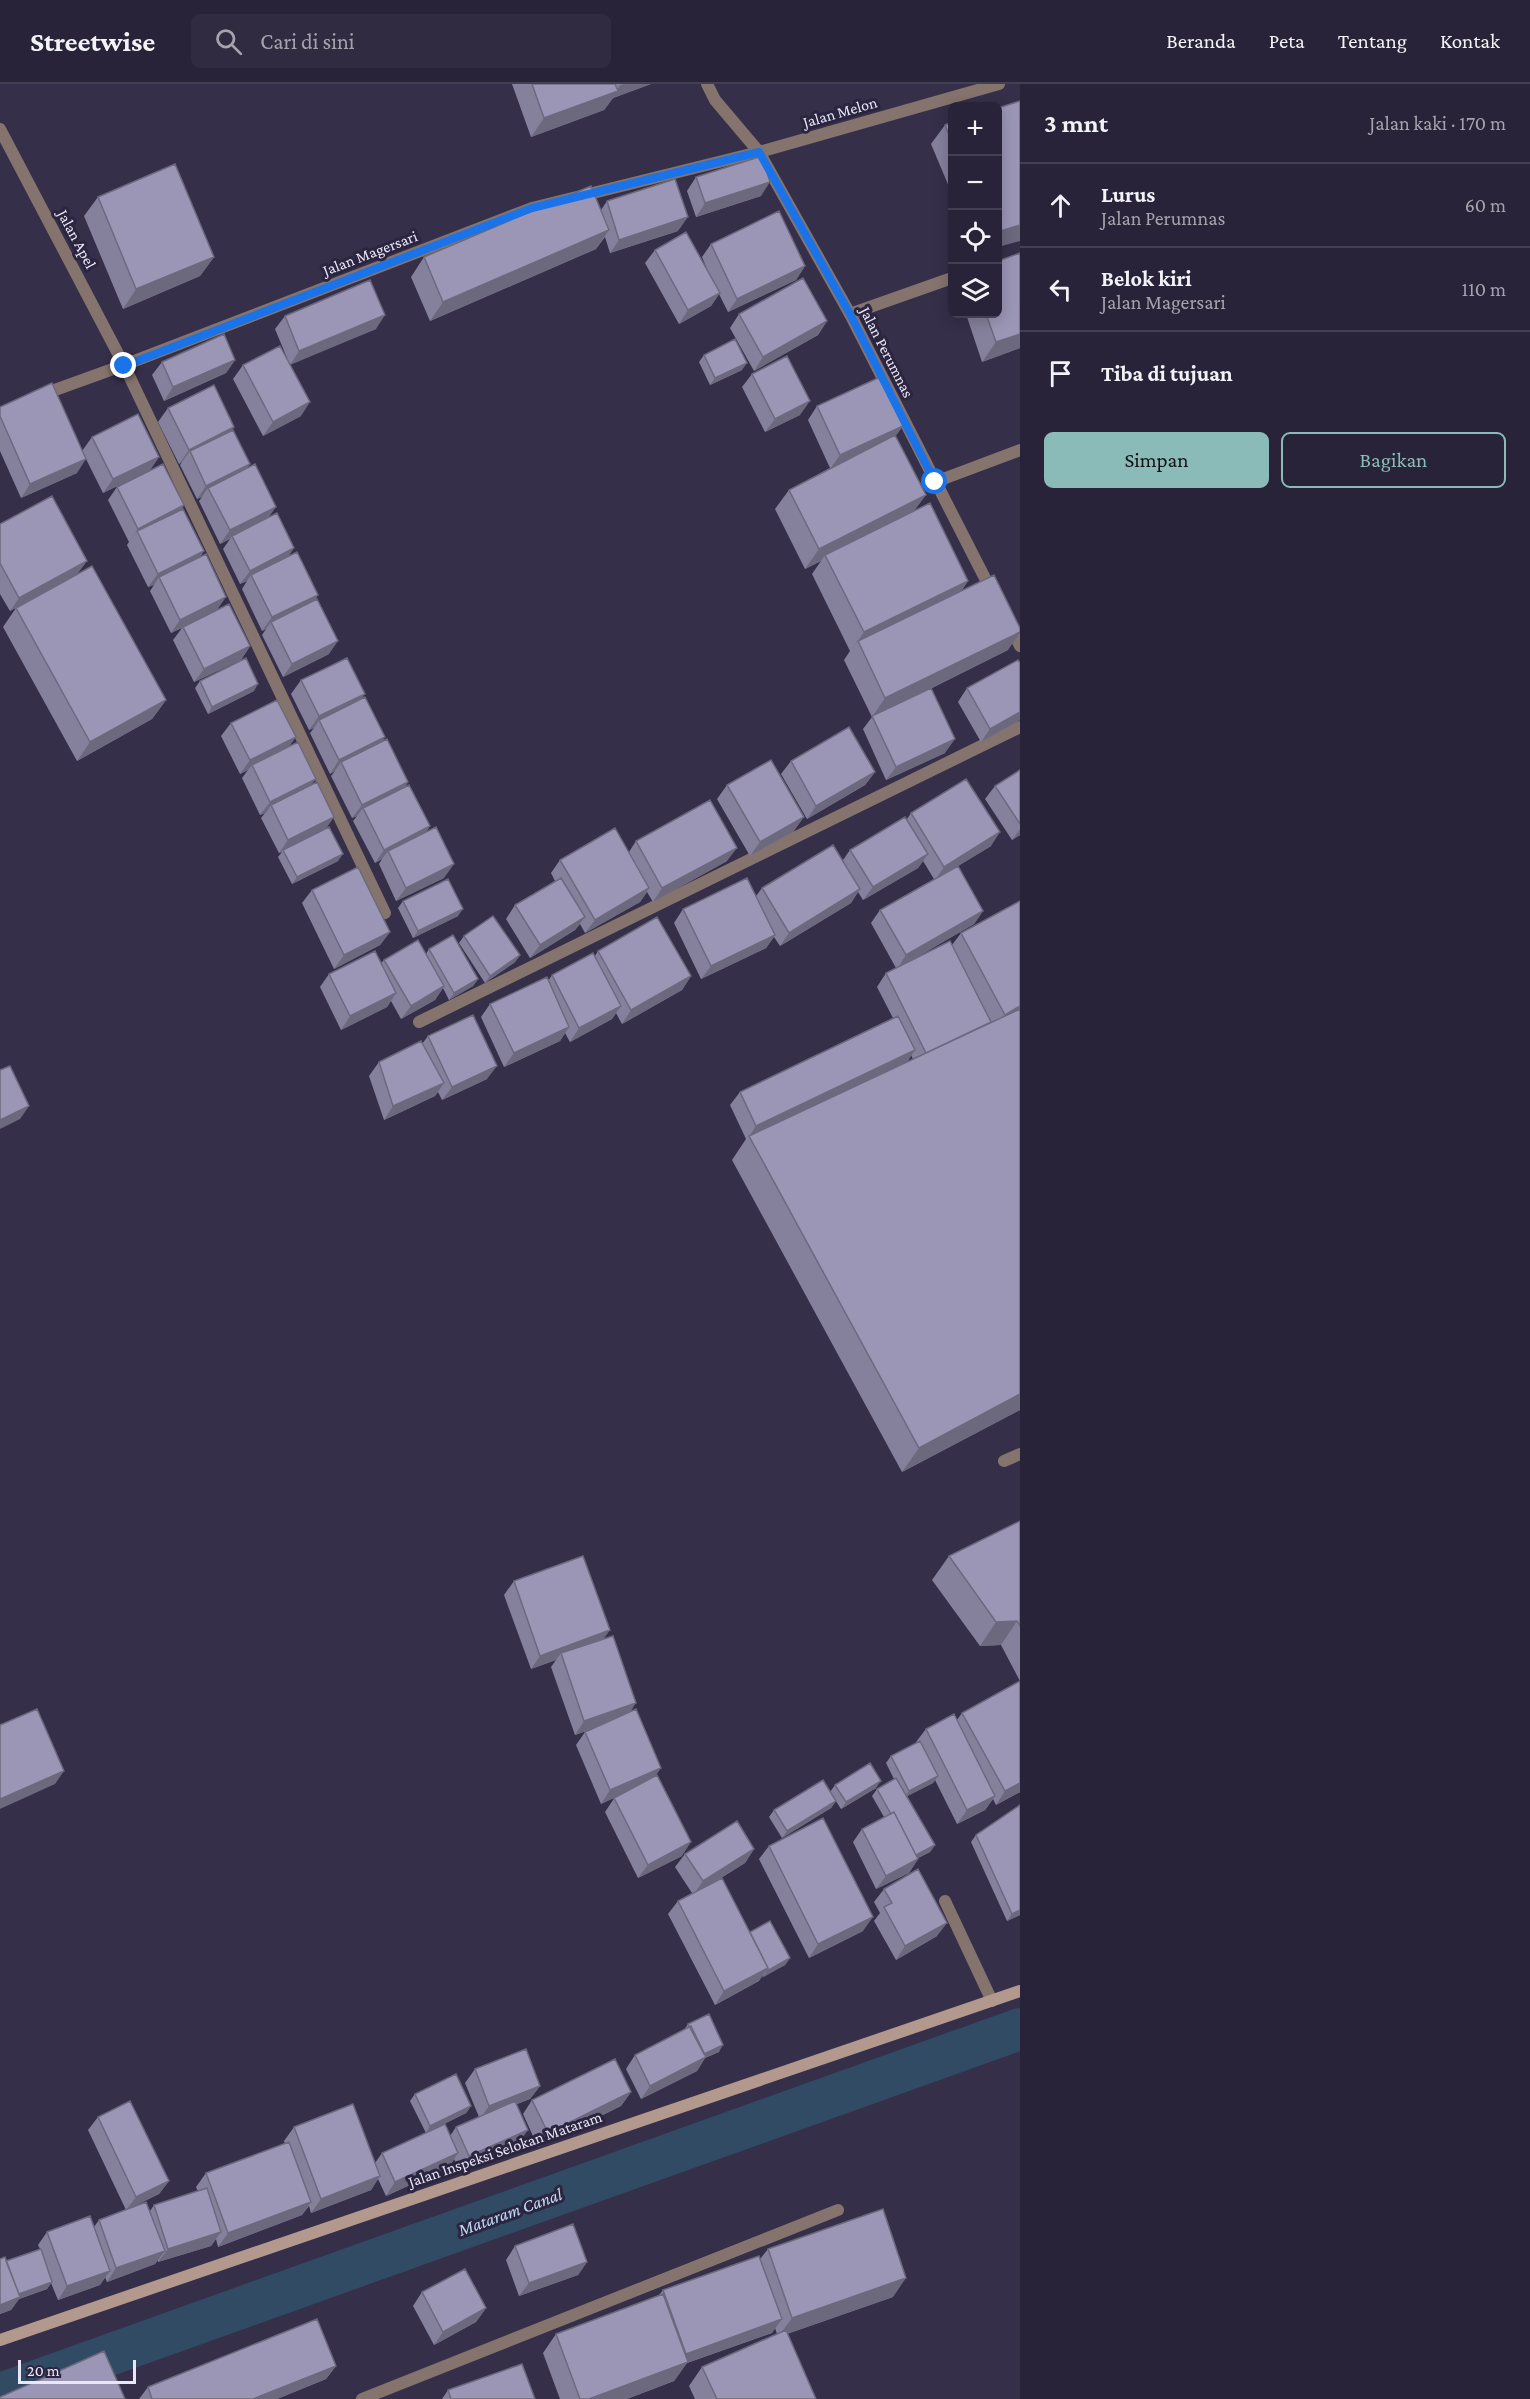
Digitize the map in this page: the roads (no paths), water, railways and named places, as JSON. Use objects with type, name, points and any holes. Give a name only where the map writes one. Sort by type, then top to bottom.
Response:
[{"type":"main road","name":"Jalan Inspeksi Selokan Mataram","points":[[0,2340],[1020,1991]]},
{"type":"street","name":"Jalan Perumnas","points":[[707,84],[715,100],[759,152],[850,314],[1020,646]]},
{"type":"street","name":"Jalan Melon","points":[[759,152],[999,84]]},
{"type":"street","name":"Jalan Apel","points":[[0,129],[124,366],[385,913]]},
{"type":"street","name":"Jalan Magersari","points":[[34,398],[124,366],[532,208],[759,152]]},
{"type":"street","points":[[850,314],[948,279]]},
{"type":"street","points":[[935,482],[1020,450]]},
{"type":"street","points":[[418,1022],[1020,727]]},
{"type":"street","points":[[1004,1461],[1020,1454]]},
{"type":"street","points":[[945,1901],[992,2001]]},
{"type":"street","points":[[362,2399],[838,2211]]},
{"type":"waterway","name":"Mataram Canal","points":[[0,2394],[1020,2029]]}]
